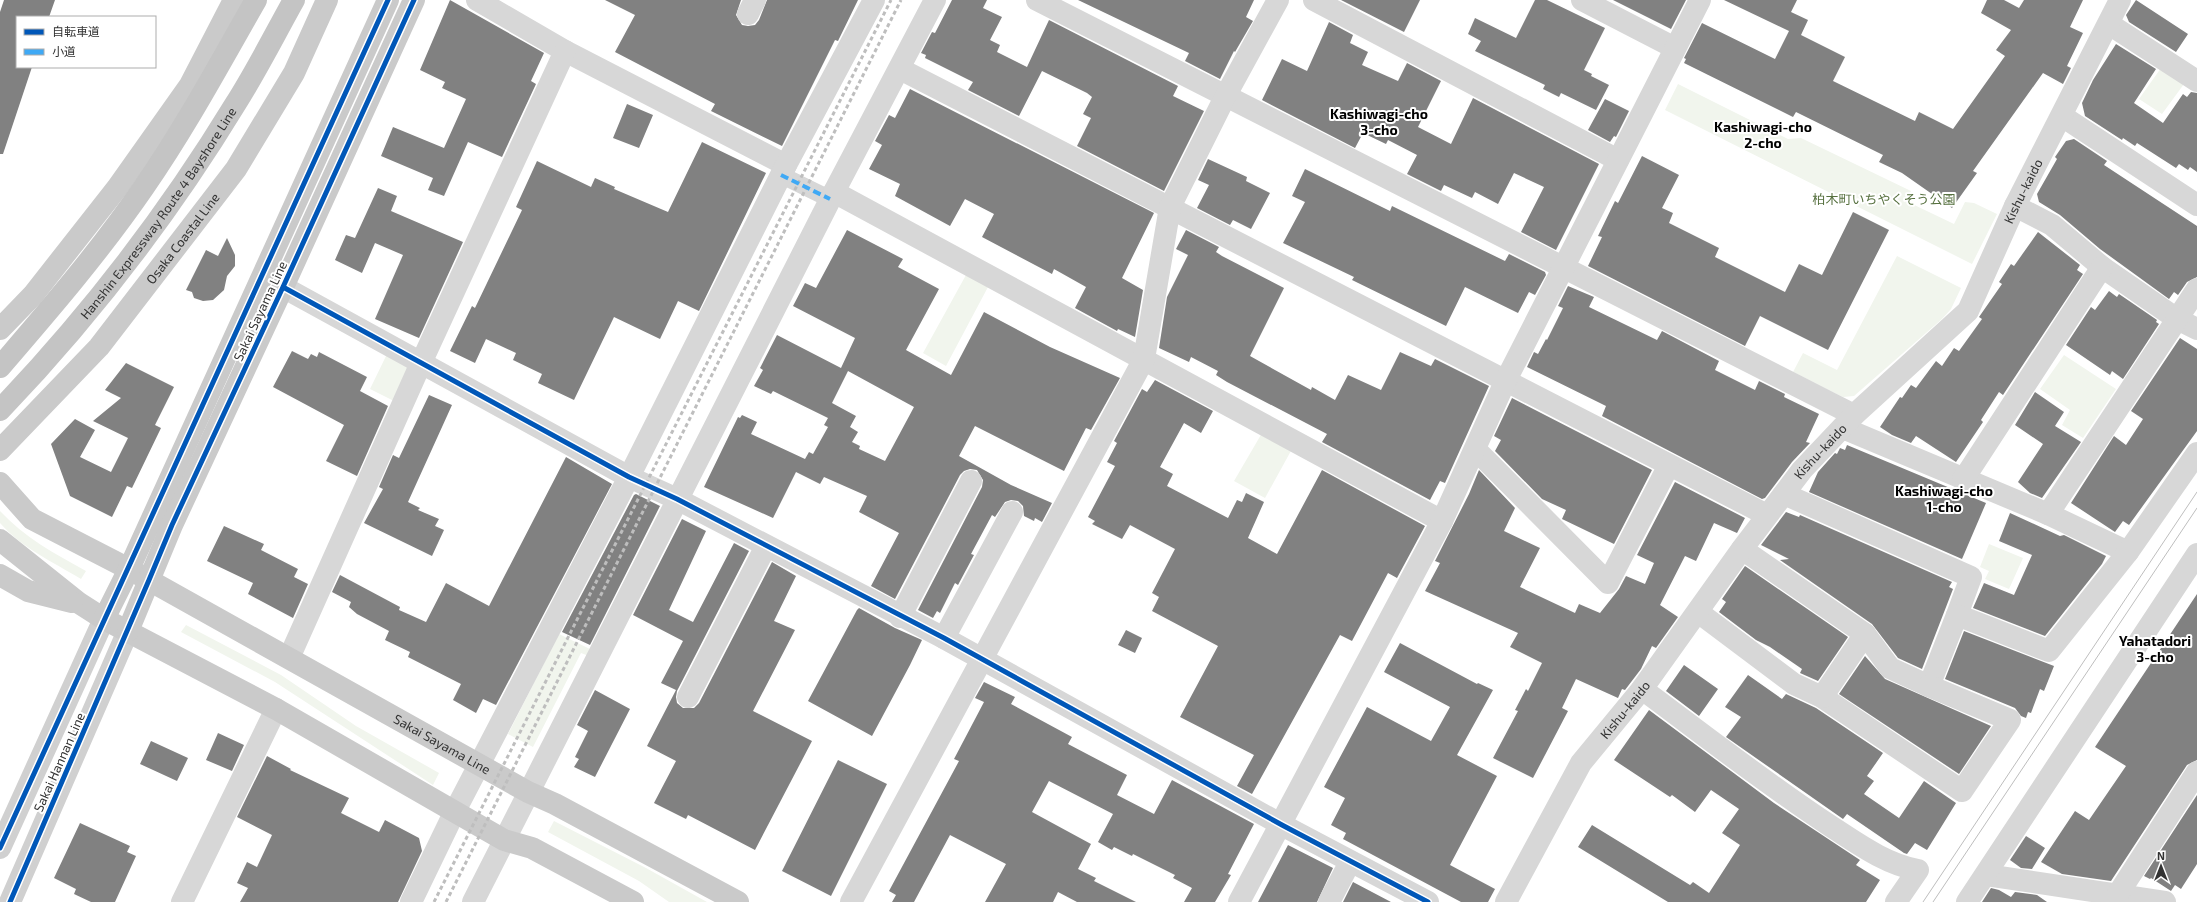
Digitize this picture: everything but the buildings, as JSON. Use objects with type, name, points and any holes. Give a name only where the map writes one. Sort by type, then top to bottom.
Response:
[{"type":"highway","name":"Hanshin Expressway Route 4 Bayshore Line","points":[[0,367],[68,288],[144,187],[206,88],[256,0]]},
{"type":"highway","name":"Hanshin Expressway Route 4 Bayshore Line","points":[[0,410],[97,301],[171,203],[237,103],[294,0]]},
{"type":"main road","points":[[0,329],[33,295],[117,188],[181,98],[220,30],[234,0]]},
{"type":"main road","name":"Osaka Coastal Line","points":[[0,450],[99,347],[236,169],[294,73],[327,0]]},
{"type":"main road","name":"Sakai Sayama Line","points":[[104,619],[129,569],[388,0]]},
{"type":"main road","name":"Sakai Sayama Line","points":[[128,632],[172,524],[283,287],[414,0]]},
{"type":"main road","name":"Sakai Sayama Line","points":[[0,483],[32,519],[150,580],[528,792],[555,804],[738,902]]},
{"type":"main road","points":[[0,540],[79,603],[104,619],[276,709],[504,840],[532,848],[633,902]]},
{"type":"main road","points":[[0,575],[28,591],[79,603]]},
{"type":"main road","name":"Sakai Hannan Line","points":[[0,848],[104,619]]},
{"type":"main road","name":"Sakai Hannan Line","points":[[10,902],[128,632]]},
{"type":"street","points":[[477,0],[565,51],[783,170],[1144,359],[1442,521]]},
{"type":"street","points":[[411,902],[454,811],[629,477],[783,170],[874,0]]},
{"type":"street","points":[[473,902],[832,195],[900,69],[935,0]]},
{"type":"street","points":[[1037,0],[1563,268],[1849,422],[1963,480],[2048,514],[2128,552]]},
{"type":"street","points":[[851,902],[983,661],[1144,359],[1170,207],[1226,95],[1278,0]]},
{"type":"street","points":[[1314,0],[1618,160]]},
{"type":"street","points":[[1582,0],[1675,48]]},
{"type":"street","points":[[1239,902],[1282,825],[1442,521],[1476,450],[1505,382],[1700,0]]},
{"type":"street","name":"Kishu-kaido","points":[[1506,902],[1581,763],[1642,689],[1742,549],[1802,470],[1849,422],[1968,311],[2016,206],[2120,0]]},
{"type":"street","points":[[2109,24],[2197,81]]},
{"type":"street","points":[[289,658],[421,363],[565,51]]},
{"type":"street","points":[[900,69],[1170,207],[1505,382],[1767,515]]},
{"type":"street","points":[[2062,116],[2197,205]]},
{"type":"street","points":[[2016,206],[2052,225],[2102,267],[2177,319],[2197,329]]},
{"type":"street","points":[[1963,480],[2102,267]]},
{"type":"street","points":[[283,287],[629,477],[678,499],[900,617],[944,638],[983,661],[1282,825],[1428,902]]},
{"type":"street","points":[[2048,514],[2197,289]]},
{"type":"street","points":[[1476,450],[1608,584],[1669,465]]},
{"type":"street","points":[[1957,615],[2049,651],[2128,552],[2197,453]]},
{"type":"street","points":[[900,617],[971,482]]},
{"type":"street","points":[[1784,494],[1971,578],[1929,686]]},
{"type":"street","points":[[944,638],[1012,512]]},
{"type":"street","points":[[688,697],[766,546]]},
{"type":"street","points":[[1698,612],[1794,684],[1822,697],[1962,791],[2010,720],[1890,668],[1865,634],[1742,549]]},
{"type":"street","points":[[1967,902],[2197,554]]},
{"type":"street","points":[[1822,697],[1865,634]]},
{"type":"street","points":[[1642,689],[1809,812],[1859,845],[1900,867],[1918,870],[1896,902]]},
{"type":"street","points":[[182,902],[276,709]]},
{"type":"street","points":[[2118,894],[2197,772]]},
{"type":"street","points":[[1329,902],[1350,862]]},
{"type":"street","points":[[1986,875],[2165,902]]},
{"type":"green space","points":[[2161,68],[2184,84],[2162,114],[2139,99]]},
{"type":"green space","name":"柏木町いちやくそう公園","points":[[1678,84],[1788,139],[1801,138],[1911,191],[1906,201],[1954,224],[1965,202],[1974,203],[1997,214],[1972,264],[1665,110]]},
{"type":"green space","points":[[1897,256],[1961,288],[1951,309],[1942,319],[1854,396],[1843,397],[1793,372],[1803,353],[1837,370]]},
{"type":"green space","points":[[966,275],[988,287],[946,366],[923,353]]},
{"type":"green space","points":[[387,354],[408,364],[410,374],[396,402],[370,389]]},
{"type":"green space","points":[[2064,355],[2116,389],[2083,438],[2062,425],[2070,410],[2040,389]]},
{"type":"green space","points":[[1262,433],[1292,449],[1265,498],[1234,481]]},
{"type":"green space","points":[[0,511],[30,537],[86,571],[81,579],[38,554],[18,540],[0,523]]},
{"type":"green space","points":[[1989,544],[2023,558],[2009,589],[1985,579],[1989,571],[1980,567]]},
{"type":"green space","points":[[186,625],[281,675],[356,726],[439,773],[433,785],[275,682],[181,632]]},
{"type":"green space","points":[[559,634],[592,650],[589,656],[581,653],[533,747],[508,734]]},
{"type":"green space","points":[[554,821],[646,868],[707,902],[669,902],[639,881],[548,832]]},
{"type":"tram line","points":[[1923,902],[2197,492]]},
{"type":"tram line","points":[[1933,902],[2197,508]]},
{"type":"railway","points":[[434,902],[891,0]]},
{"type":"railway","points":[[446,902],[901,0]]},
{"type":"marked path","points":[[781,175],[830,199]]},
{"type":"cycle path","points":[[0,848],[388,0]]},
{"type":"cycle path","points":[[10,902],[172,525],[414,0]]},
{"type":"cycle path","points":[[283,287],[629,477],[677,499],[944,638],[1282,825],[1428,902]]},
{"type":"district","name":"Kashiwagi-cho 3-cho","points":[[1379,122]]},
{"type":"district","name":"Kashiwagi-cho 2-cho","points":[[1763,136]]},
{"type":"district","name":"Kashiwagi-cho 1-cho","points":[[1944,500]]},
{"type":"district","name":"Yahatadori 3-cho","points":[[2155,650]]}]
